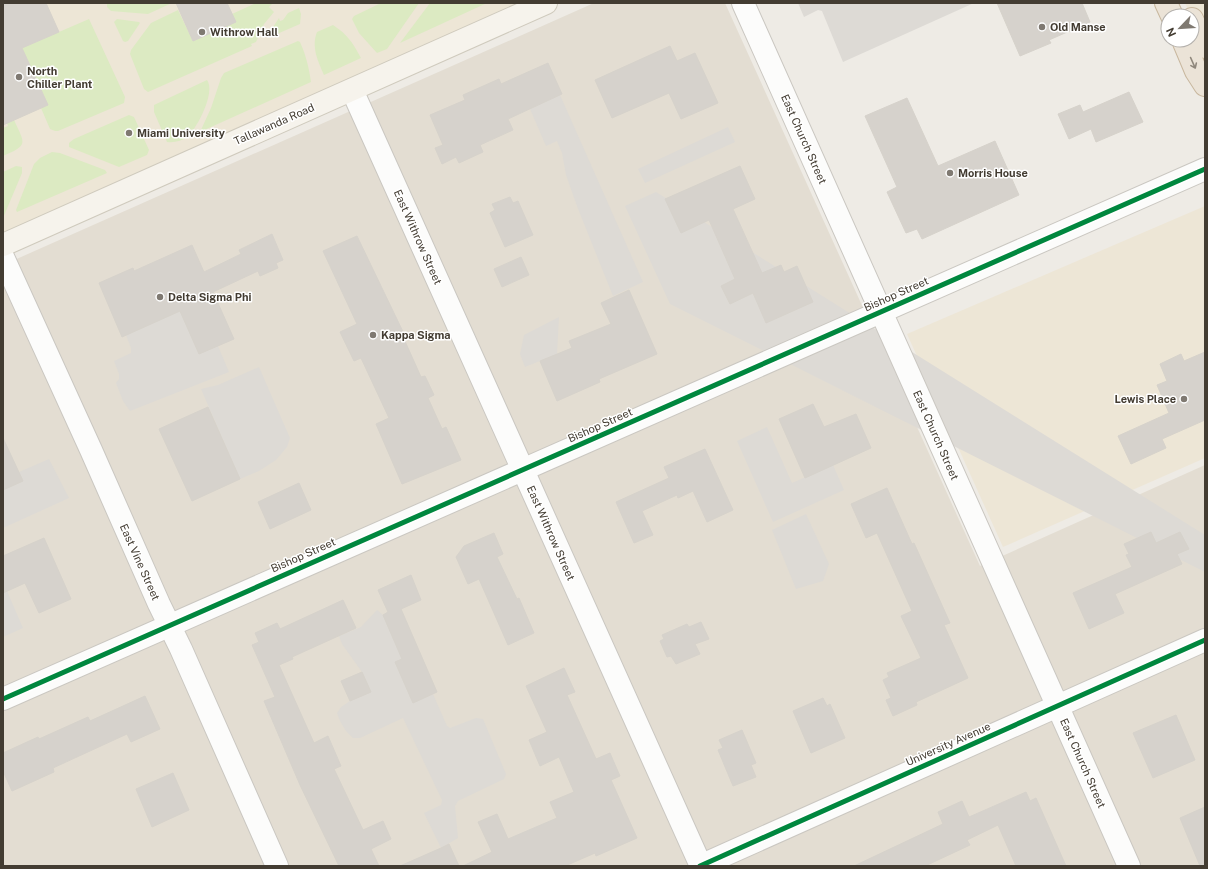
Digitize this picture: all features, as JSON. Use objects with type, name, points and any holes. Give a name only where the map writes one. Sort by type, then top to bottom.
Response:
[{"type":"highway","points":[[1200,36],[1205,47]]},
{"type":"highway","points":[[1186,48],[1196,71],[1205,85]]},
{"type":"street","name":"Tallawanda Road","points":[[3,245],[546,3]]},
{"type":"street","name":"East Church Street","points":[[743,3],[1129,866]]},
{"type":"street","name":"East Withrow Street","points":[[352,90],[700,866]]},
{"type":"street","name":"Bishop Street","points":[[3,699],[1205,169]]},
{"type":"street","name":"East Vine Street","points":[[3,258],[91,450],[159,604],[170,625],[277,866]]},
{"type":"street","name":"University Avenue","points":[[700,866],[1205,640]]},
{"type":"shaded area","name":"Miami University","points":[[3,3],[546,3],[3,245]]},
{"type":"shaded area","points":[[594,3],[725,3],[980,566],[1205,465],[1205,866],[3,866],[3,265]]},
{"type":"shaded area","points":[[798,3],[974,3],[843,62],[822,11],[818,10],[804,17]]},
{"type":"shaded area","points":[[1185,3],[1205,3],[1205,47],[1200,36],[1200,8],[1187,8]]},
{"type":"shaded area","points":[[560,95],[643,282],[613,296],[577,206],[566,175],[562,153],[557,141],[546,146],[530,109]]},
{"type":"shaded area","points":[[728,127],[735,142],[645,183],[638,169]]},
{"type":"shaded area","points":[[656,192],[1205,535],[1205,572],[670,304],[625,206]]},
{"type":"shaded area","points":[[1205,206],[1205,458],[1003,547],[907,334]]},
{"type":"shaded area","points":[[180,311],[199,354],[218,346],[229,372],[130,411],[123,401],[116,383],[119,379],[119,374],[114,361],[131,353],[131,348],[126,335]]},
{"type":"shaded area","points":[[559,317],[557,354],[525,367],[520,354],[524,335]]},
{"type":"shaded area","points":[[259,367],[290,438],[287,447],[276,460],[259,471],[240,479],[201,389],[218,385]]},
{"type":"shaded area","points":[[767,427],[792,483],[833,465],[844,490],[773,522],[737,441]]},
{"type":"shaded area","points":[[49,459],[69,498],[3,528],[3,490],[23,481],[19,472]]},
{"type":"shaded area","points":[[806,514],[829,564],[823,581],[796,589],[772,530]]},
{"type":"shaded area","points":[[7,591],[23,628],[3,637],[3,593]]},
{"type":"shaded area","points":[[377,610],[383,615],[389,629],[406,621],[415,654],[395,662],[413,703],[433,694],[447,726],[450,728],[476,718],[483,719],[506,774],[504,779],[458,801],[455,806],[458,838],[441,848],[424,813],[441,805],[442,800],[403,718],[360,738],[353,738],[346,731],[337,713],[341,707],[350,701],[370,691],[362,672],[342,644],[339,636],[361,627]]},
{"type":"green space","points":[[107,3],[172,3],[148,14],[111,11],[107,7]]},
{"type":"green space","points":[[256,3],[273,3],[269,7],[274,12],[264,24],[256,42],[251,44],[252,46],[148,92],[144,89],[130,54],[131,50],[151,23],[178,10],[193,41],[235,22],[232,14]]},
{"type":"green space","points":[[381,3],[419,3],[387,49],[377,53],[359,33],[352,19],[354,16]]},
{"type":"green space","points":[[430,3],[487,3],[400,43]]},
{"type":"green space","points":[[299,8],[301,14],[300,24],[270,37],[269,33],[279,18],[280,21],[283,20],[288,13]]},
{"type":"green space","points":[[89,19],[125,97],[124,103],[55,131],[50,129],[41,108],[48,105],[22,48]]},
{"type":"green space","points":[[117,19],[140,23],[128,41],[123,41],[114,22]]},
{"type":"green space","points":[[333,25],[349,39],[361,58],[324,75],[316,54],[315,38],[317,32]]},
{"type":"green space","points":[[298,41],[300,42],[306,57],[311,82],[200,132],[224,73]]},
{"type":"green space","points":[[207,80],[209,93],[204,110],[196,126],[188,136],[183,139],[175,142],[167,142],[154,112],[154,105]]},
{"type":"green space","points":[[129,115],[134,117],[149,150],[147,155],[119,167],[69,147],[69,143],[74,139]]},
{"type":"green space","points":[[14,120],[21,134],[22,143],[17,149],[3,156],[3,128],[8,126],[7,123]]},
{"type":"green space","points":[[52,152],[60,153],[105,170],[107,173],[17,212],[16,210],[34,164],[40,158]]},
{"type":"green space","points":[[16,166],[22,167],[22,173],[3,218],[3,172]]},
{"type":"building","name":"North Chiller Plant","points":[[3,3],[46,3],[59,32],[22,48],[48,105],[3,125]]},
{"type":"building","name":"Withrow Hall","points":[[176,3],[227,3],[236,22],[193,41]]},
{"type":"building","name":"Old Manse","points":[[997,3],[1082,3],[1090,22],[1049,40],[1051,43],[1020,56]]},
{"type":"building","points":[[670,46],[677,61],[695,53],[718,103],[681,119],[669,93],[612,118],[595,80]]},
{"type":"building","points":[[548,63],[562,94],[508,119],[513,130],[480,145],[483,152],[459,163],[456,157],[442,164],[435,148],[443,145],[430,115],[465,100],[463,95],[499,79],[501,84]]},
{"type":"building","points":[[1129,92],[1143,122],[1096,142],[1091,129],[1069,139],[1058,114],[1080,105],[1083,112]]},
{"type":"building","name":"Morris House","points":[[907,98],[938,166],[995,141],[1019,195],[922,239],[917,229],[906,233],[887,192],[897,187],[865,116]]},
{"type":"building","points":[[740,166],[755,199],[733,209],[762,273],[781,265],[784,272],[797,266],[813,302],[766,323],[753,293],[730,304],[721,286],[735,279],[709,220],[681,233],[665,199]]},
{"type":"building","points":[[510,197],[513,203],[518,201],[533,235],[505,247],[490,213],[495,210],[492,204]]},
{"type":"building","name":"Delta Sigma Phi","points":[[272,234],[283,260],[276,263],[278,268],[260,276],[258,271],[213,292],[234,339],[199,354],[180,311],[122,337],[99,283],[133,268],[134,271],[192,245],[204,272],[241,254],[239,250]]},
{"type":"building","points":[[357,236],[406,338],[404,339],[421,377],[425,376],[434,395],[428,398],[442,429],[446,427],[461,460],[402,484],[376,424],[389,418],[361,358],[354,361],[340,332],[357,324],[323,251]]},
{"type":"building","points":[[521,257],[529,275],[502,287],[494,269]]},
{"type":"building","points":[[629,290],[657,354],[599,379],[600,382],[557,401],[540,361],[572,348],[569,341],[611,324],[601,303]]},
{"type":"building","name":"Lewis Place","points":[[1205,352],[1205,420],[1162,439],[1166,448],[1131,464],[1118,436],[1169,413],[1157,385],[1167,381],[1160,364],[1181,354],[1184,361]]},
{"type":"building","points":[[813,404],[824,427],[856,414],[871,448],[805,478],[779,419]]},
{"type":"building","points":[[208,407],[240,479],[192,501],[159,429]]},
{"type":"building","points":[[3,438],[23,481],[3,490]]},
{"type":"building","points":[[705,449],[733,510],[707,522],[693,491],[678,498],[677,495],[642,511],[653,535],[634,543],[616,502],[669,478],[664,467]]},
{"type":"building","points":[[299,483],[311,510],[270,529],[258,502]]},
{"type":"building","points":[[887,488],[912,544],[914,543],[950,623],[944,625],[968,678],[916,702],[917,705],[893,716],[886,700],[891,698],[883,680],[889,677],[887,673],[921,658],[901,616],[912,611],[877,533],[866,538],[851,504]]},
{"type":"building","points":[[1151,532],[1156,543],[1180,532],[1189,549],[1177,554],[1182,564],[1115,594],[1124,613],[1089,629],[1073,593],[1132,567],[1126,555],[1129,554],[1124,544]]},
{"type":"building","points":[[494,533],[503,554],[497,557],[517,599],[519,598],[534,633],[508,645],[479,579],[468,584],[456,557],[464,546]]},
{"type":"building","points":[[44,538],[71,599],[39,613],[25,583],[3,593],[3,556]]},
{"type":"building","points":[[411,575],[421,600],[401,609],[437,692],[413,703],[395,662],[402,659],[383,615],[388,612],[378,590]]},
{"type":"building","points":[[343,600],[356,628],[292,657],[293,659],[279,665],[314,743],[328,736],[341,766],[334,769],[363,830],[383,821],[391,839],[371,849],[379,866],[339,866],[300,785],[264,701],[275,697],[252,645],[259,642],[255,633],[277,623],[280,629]]},
{"type":"building","points":[[701,622],[709,639],[695,644],[700,654],[676,664],[671,656],[667,657],[660,641],[664,639],[662,635],[687,624],[689,627]]},
{"type":"building","points":[[564,668],[575,692],[567,695],[596,759],[610,753],[620,776],[611,780],[637,838],[596,856],[595,853],[565,866],[463,866],[492,852],[478,822],[497,814],[508,839],[557,818],[550,802],[574,792],[559,757],[540,766],[529,740],[547,732],[526,686]]},
{"type":"building","points":[[362,672],[371,692],[350,701],[341,681]]},
{"type":"building","points":[[145,696],[160,729],[131,742],[127,734],[53,768],[54,772],[12,791],[3,771],[3,753],[88,717],[90,721]]},
{"type":"building","points":[[823,698],[827,706],[830,704],[845,738],[811,753],[793,711]]},
{"type":"building","points":[[1176,715],[1195,760],[1153,778],[1133,733]]},
{"type":"building","points":[[742,730],[756,763],[751,765],[756,777],[733,786],[718,750],[723,748],[719,740]]},
{"type":"building","points":[[173,773],[189,810],[152,827],[136,789]]},
{"type":"building","points":[[1026,792],[1030,801],[1036,798],[1066,866],[1016,866],[998,825],[967,840],[970,845],[925,866],[854,866],[943,824],[938,812],[962,801],[969,817]]},
{"type":"building","points":[[1205,807],[1205,866],[1200,866],[1180,818]]},
{"type":"building","points":[[449,844],[459,866],[400,866],[441,848]]},
{"type":"cycle path","points":[[3,699],[1205,169]]},
{"type":"cycle path","points":[[700,866],[1205,640]]},
{"type":"place","name":"Old Manse","points":[[1042,27]]},
{"type":"place","name":"Withrow Hall","points":[[202,32]]},
{"type":"place","name":"North Chiller Plant","points":[[19,77]]},
{"type":"place","name":"Miami University","points":[[129,133]]},
{"type":"place","name":"Morris House","points":[[950,173]]},
{"type":"place","name":"Delta Sigma Phi","points":[[160,297]]},
{"type":"place","name":"Kappa Sigma","points":[[373,335]]},
{"type":"place","name":"Lewis Place","points":[[1184,399]]}]
